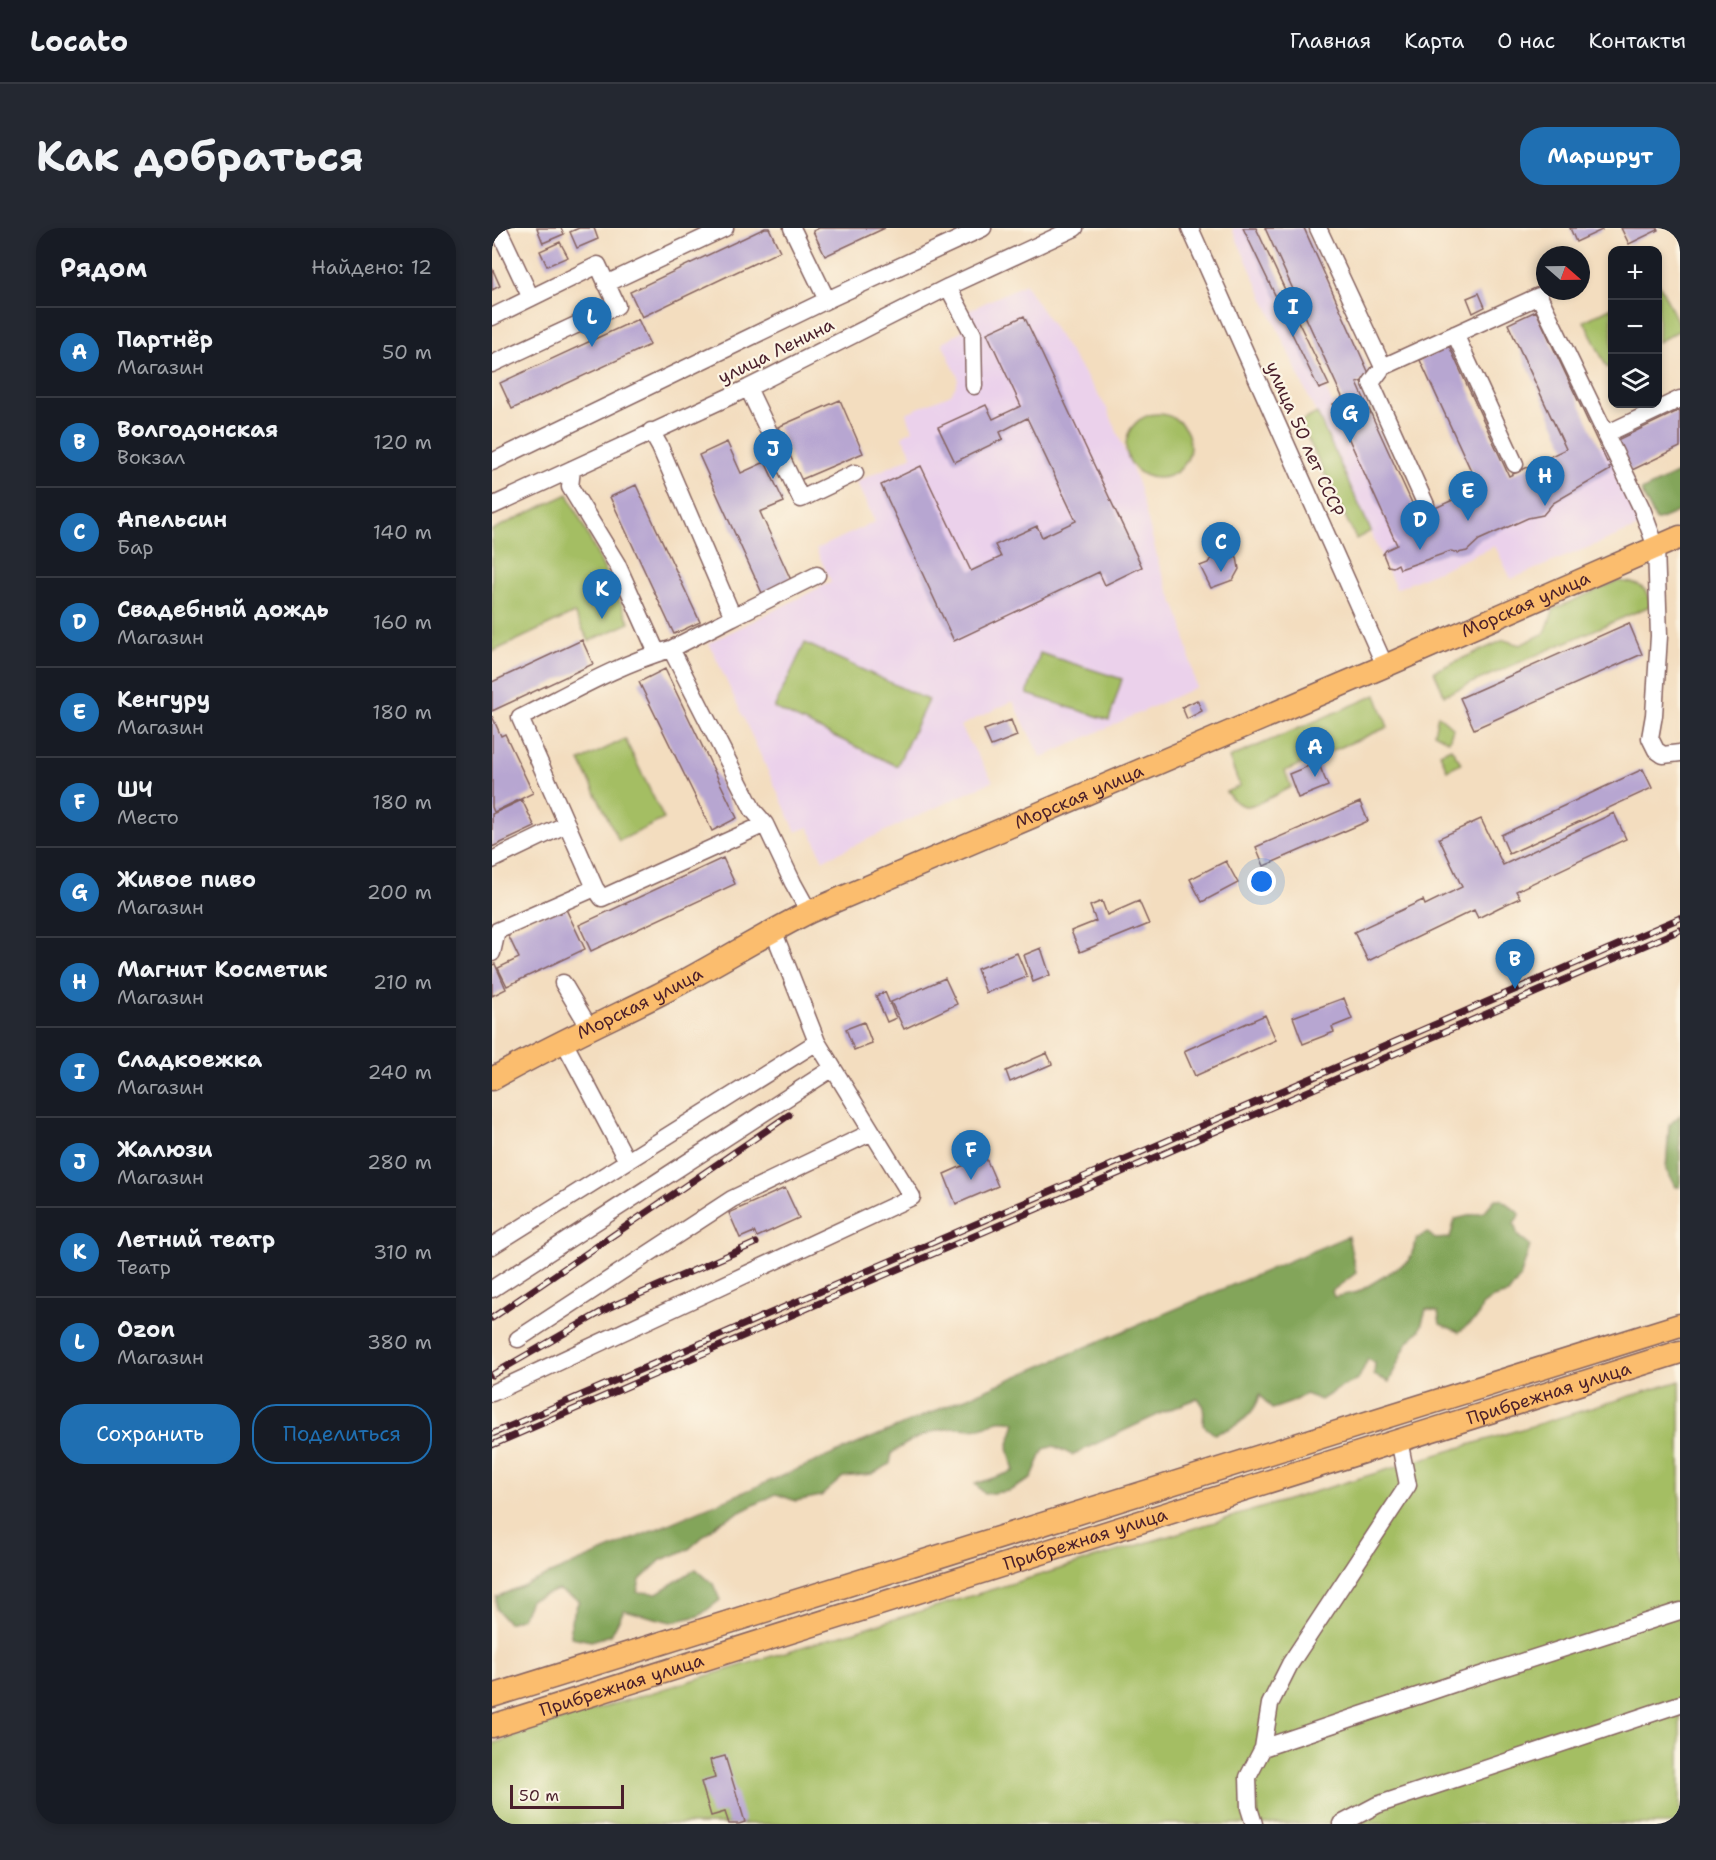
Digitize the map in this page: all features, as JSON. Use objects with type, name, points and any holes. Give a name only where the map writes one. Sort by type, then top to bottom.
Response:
[{"type":"main road","name":"Морская улица","points":[[492,1079],[563,1040],[657,995],[809,912],[1385,666],[1680,537]]},
{"type":"main road","name":"Прибрежная улица","points":[[492,1696],[1680,1325]]},
{"type":"main road","name":"Прибрежная улица","points":[[492,1726],[1680,1352]]},
{"type":"street","points":[[498,228],[531,298]]},
{"type":"street","points":[[606,284],[725,228]]},
{"type":"street","points":[[792,228],[827,300]]},
{"type":"street","name":"улица Ленина","points":[[493,460],[983,228]]},
{"type":"street","name":"улица Ленина","points":[[492,506],[748,388],[948,287],[1075,228]]},
{"type":"street","name":"улица 50 лет СССР","points":[[1190,228],[1385,666]]},
{"type":"street","points":[[1318,228],[1383,367]]},
{"type":"street","points":[[492,317],[598,265],[617,306],[492,364]]},
{"type":"street","points":[[948,287],[973,334],[974,386]]},
{"type":"street","points":[[1426,505],[1371,383],[1383,367],[1539,296],[1642,509],[1656,548],[1659,636],[1654,716],[1650,738],[1656,750],[1663,755],[1680,753]]},
{"type":"street","points":[[1455,334],[1515,464]]},
{"type":"street","points":[[748,388],[801,499],[855,473]]},
{"type":"street","points":[[1606,434],[1680,399]]},
{"type":"street","points":[[651,431],[733,617]]},
{"type":"street","points":[[572,469],[570,487],[616,564],[753,810],[765,824],[809,912]]},
{"type":"street","points":[[765,824],[602,898],[595,888],[520,718],[601,678],[664,651],[817,575]]},
{"type":"street","points":[[492,860],[567,824]]},
{"type":"street","points":[[492,953],[497,931],[595,888]]},
{"type":"street","points":[[492,1393],[912,1197],[817,1042],[773,930]]},
{"type":"street","points":[[563,983],[589,1027]]},
{"type":"street","points":[[563,1040],[627,1161]]},
{"type":"street","points":[[492,1246],[817,1042]]},
{"type":"street","points":[[492,1289],[833,1068]]},
{"type":"street","points":[[518,1339],[732,1198],[872,1132]]},
{"type":"street","points":[[1254,1824],[1249,1809],[1248,1777],[1263,1748],[1270,1704],[1290,1664],[1408,1485],[1399,1440]]},
{"type":"street","points":[[1263,1748],[1680,1611]]},
{"type":"street","points":[[1341,1824],[1377,1805],[1680,1704]]},
{"type":"shaded area","points":[[1256,228],[1329,385],[1325,387],[1397,544],[1605,444],[1643,525],[1511,579],[1495,546],[1396,589],[1232,229]]},
{"type":"shaded area","points":[[1025,284],[1108,410],[1139,486],[1160,568],[1182,623],[1196,687],[1041,758],[1013,701],[960,726],[993,781],[823,860],[809,827],[796,832],[709,643],[831,582],[816,549],[875,522],[856,482],[913,456],[902,436],[913,430],[906,413],[951,394],[957,384],[958,377],[942,343],[962,331],[963,326],[959,315]]},
{"type":"green space","points":[[1662,289],[1680,327],[1680,330],[1662,340]]},
{"type":"green space","points":[[1608,309],[1607,368],[1584,321]]},
{"type":"green space","points":[[1317,413],[1371,531],[1356,539],[1300,422]]},
{"type":"green space","points":[[1158,414],[1176,420],[1184,428],[1190,446],[1184,464],[1176,472],[1158,478],[1140,472],[1132,464],[1126,446],[1132,428],[1140,420]]},
{"type":"green space","points":[[1680,472],[1680,511],[1656,521],[1641,491]]},
{"type":"green space","points":[[568,494],[630,623],[589,641],[574,613],[492,652],[492,530]]},
{"type":"green space","points":[[1617,581],[1630,582],[1644,589],[1650,606],[1444,695],[1434,671],[1504,640],[1520,645],[1545,633],[1554,609]]},
{"type":"green space","points":[[805,643],[928,700],[897,766],[774,708]]},
{"type":"green space","points":[[1040,653],[1122,679],[1109,720],[1027,694]]},
{"type":"green space","points":[[1376,695],[1388,727],[1285,771],[1291,787],[1263,801],[1243,806],[1226,792],[1240,786],[1229,758]]},
{"type":"green space","points":[[1438,715],[1453,728],[1449,741],[1434,733]]},
{"type":"green space","points":[[625,739],[664,819],[619,841],[580,761]]},
{"type":"green space","points":[[1451,748],[1461,763],[1447,770],[1440,753]]},
{"type":"green space","points":[[1680,1115],[1680,1187],[1676,1187],[1666,1170],[1669,1125]]},
{"type":"green space","points":[[1495,1199],[1501,1199],[1520,1214],[1514,1223],[1518,1236],[1530,1246],[1520,1278],[1508,1294],[1493,1298],[1482,1306],[1477,1318],[1459,1332],[1440,1324],[1438,1312],[1426,1309],[1420,1330],[1407,1343],[1389,1382],[1374,1375],[1375,1363],[1368,1359],[1358,1380],[1341,1387],[1321,1400],[1305,1394],[1292,1402],[1272,1409],[1260,1395],[1253,1410],[1243,1420],[1214,1434],[1203,1425],[1204,1407],[1198,1398],[1072,1455],[1054,1446],[1044,1449],[1031,1479],[1009,1491],[985,1494],[975,1484],[1014,1471],[1008,1448],[1015,1422],[998,1421],[977,1429],[939,1430],[899,1448],[892,1453],[890,1464],[872,1474],[843,1477],[821,1496],[796,1501],[776,1494],[718,1523],[689,1549],[661,1560],[640,1580],[637,1592],[657,1593],[696,1569],[713,1584],[720,1600],[699,1616],[671,1622],[624,1610],[611,1635],[591,1641],[571,1637],[571,1620],[579,1600],[558,1590],[530,1600],[522,1618],[508,1623],[496,1609],[496,1597],[1348,1236],[1356,1273],[1332,1291],[1334,1297],[1358,1292],[1409,1261],[1417,1239],[1427,1232],[1435,1239],[1450,1238],[1455,1219],[1484,1212]]},
{"type":"green space","points":[[1680,1381],[1680,1824],[492,1824],[492,1744],[558,1721]]},
{"type":"building","points":[[537,228],[561,228],[564,234],[543,243]]},
{"type":"building","points":[[579,228],[594,228],[598,239],[577,248],[570,232]]},
{"type":"building","points":[[769,228],[780,251],[642,317],[630,292]]},
{"type":"building","points":[[819,228],[885,228],[825,256],[813,231]]},
{"type":"building","points":[[1243,228],[1256,228],[1287,294],[1277,299]]},
{"type":"building","points":[[1265,228],[1304,228],[1371,378],[1357,383],[1418,516],[1479,488],[1420,360],[1449,346],[1509,476],[1566,449],[1508,324],[1536,311],[1607,462],[1611,460],[1614,465],[1609,468],[1610,470],[1553,503],[1543,515],[1528,518],[1479,540],[1467,551],[1458,553],[1451,551],[1400,569],[1398,564],[1393,567],[1388,566],[1383,554],[1397,545],[1333,404],[1343,399]]},
{"type":"building","points":[[1570,228],[1601,228],[1602,230],[1576,242]]},
{"type":"building","points":[[1621,228],[1657,228],[1658,230],[1629,244]]},
{"type":"building","points":[[560,242],[568,257],[547,266],[540,251]]},
{"type":"building","points":[[492,268],[500,286],[492,290]]},
{"type":"building","points":[[1479,293],[1485,307],[1473,313],[1467,298]]},
{"type":"building","points":[[1293,311],[1329,385],[1319,389],[1283,315]]},
{"type":"building","points":[[1024,316],[1142,567],[1105,585],[1099,572],[954,641],[881,485],[921,466],[971,571],[1001,557],[995,545],[1037,526],[1042,537],[1076,521],[1027,418],[1000,432],[1003,439],[955,462],[938,427],[986,405],[993,419],[1021,406],[987,333]]},
{"type":"building","points":[[638,319],[650,345],[512,409],[500,383]]},
{"type":"building","points":[[840,400],[863,453],[800,480],[778,427]]},
{"type":"building","points":[[1680,410],[1680,447],[1630,471],[1615,441]]},
{"type":"building","points":[[727,442],[741,473],[765,462],[784,502],[760,512],[791,580],[762,593],[699,455]]},
{"type":"building","points":[[636,485],[700,622],[674,634],[610,497]]},
{"type":"building","points":[[1219,551],[1226,551],[1237,557],[1239,569],[1233,580],[1211,588],[1200,566],[1208,563]]},
{"type":"building","points":[[1629,623],[1642,654],[1474,729],[1460,698]]},
{"type":"building","points":[[582,640],[593,664],[492,711],[492,682]]},
{"type":"building","points":[[665,669],[737,818],[712,831],[639,682]]},
{"type":"building","points":[[1197,700],[1202,711],[1187,719],[1182,707]]},
{"type":"building","points":[[492,716],[501,736],[505,734],[533,793],[494,812],[492,807]]},
{"type":"building","points":[[1011,720],[1017,736],[991,746],[984,730]]},
{"type":"building","points":[[1318,762],[1328,786],[1298,798],[1289,774]]},
{"type":"building","points":[[1643,769],[1652,788],[1509,854],[1501,835]]},
{"type":"building","points":[[522,800],[535,827],[492,847],[492,814]]},
{"type":"building","points":[[1360,802],[1368,821],[1264,866],[1256,847]]},
{"type":"building","points":[[1614,813],[1626,839],[1516,891],[1520,898],[1478,918],[1474,910],[1368,961],[1354,932],[1423,900],[1425,905],[1462,887],[1439,838],[1481,819],[1503,865]]},
{"type":"building","points":[[723,858],[735,884],[591,951],[579,925]]},
{"type":"building","points":[[1226,861],[1238,883],[1202,902],[1190,879]]},
{"type":"building","points":[[1102,901],[1107,915],[1139,901],[1149,924],[1080,952],[1071,931],[1096,921],[1090,906]]},
{"type":"building","points":[[564,905],[585,949],[507,986],[498,968],[519,958],[507,933]]},
{"type":"building","points":[[1041,948],[1050,975],[1033,982],[1024,955]]},
{"type":"building","points":[[1017,953],[1027,977],[986,993],[977,969]]},
{"type":"building","points":[[495,964],[506,989],[492,996],[492,965]]},
{"type":"building","points":[[945,978],[957,1004],[904,1029],[891,1002]]},
{"type":"building","points":[[885,992],[896,1018],[887,1022],[876,996]]},
{"type":"building","points":[[1344,998],[1352,1019],[1332,1027],[1334,1032],[1303,1044],[1293,1017]]},
{"type":"building","points":[[1265,1015],[1276,1040],[1195,1076],[1184,1051]]},
{"type":"building","points":[[864,1022],[872,1043],[854,1050],[846,1029]]},
{"type":"building","points":[[1047,1053],[1052,1064],[1010,1082],[1006,1071]]},
{"type":"building","points":[[985,1156],[998,1186],[956,1204],[944,1174]]},
{"type":"building","points":[[785,1188],[799,1218],[757,1237],[754,1232],[740,1238],[729,1213]]},
{"type":"building","points":[[725,1756],[745,1822],[739,1824],[729,1824],[725,1812],[711,1816],[701,1782],[715,1778],[710,1760]]},
{"type":"railway","points":[[492,1434],[1680,918]]},
{"type":"railway","points":[[492,1445],[1680,930]]},
{"type":"railway","points":[[492,1318],[789,1115]]},
{"type":"railway","points":[[492,1375],[610,1307],[756,1243]]},
{"type":"place","name":"Сладкоежка","points":[[1293,337]]},
{"type":"place","name":"Ozon","points":[[592,347]]},
{"type":"place","name":"Живое пиво","points":[[1350,443]]},
{"type":"place","name":"Жалюзи","points":[[773,479]]},
{"type":"place","name":"Магнит Косметик","points":[[1545,506]]},
{"type":"place","name":"Кенгуру","points":[[1468,521]]},
{"type":"place","name":"Свадебный дождь","points":[[1420,550]]},
{"type":"place","name":"Апельсин","points":[[1221,572]]},
{"type":"place","name":"Летний театр","points":[[602,619]]},
{"type":"place","name":"Партнёр","points":[[1315,777]]},
{"type":"place","name":"Волгодонская","points":[[1515,989]]},
{"type":"place","name":"ШЧ","points":[[971,1180]]}]
